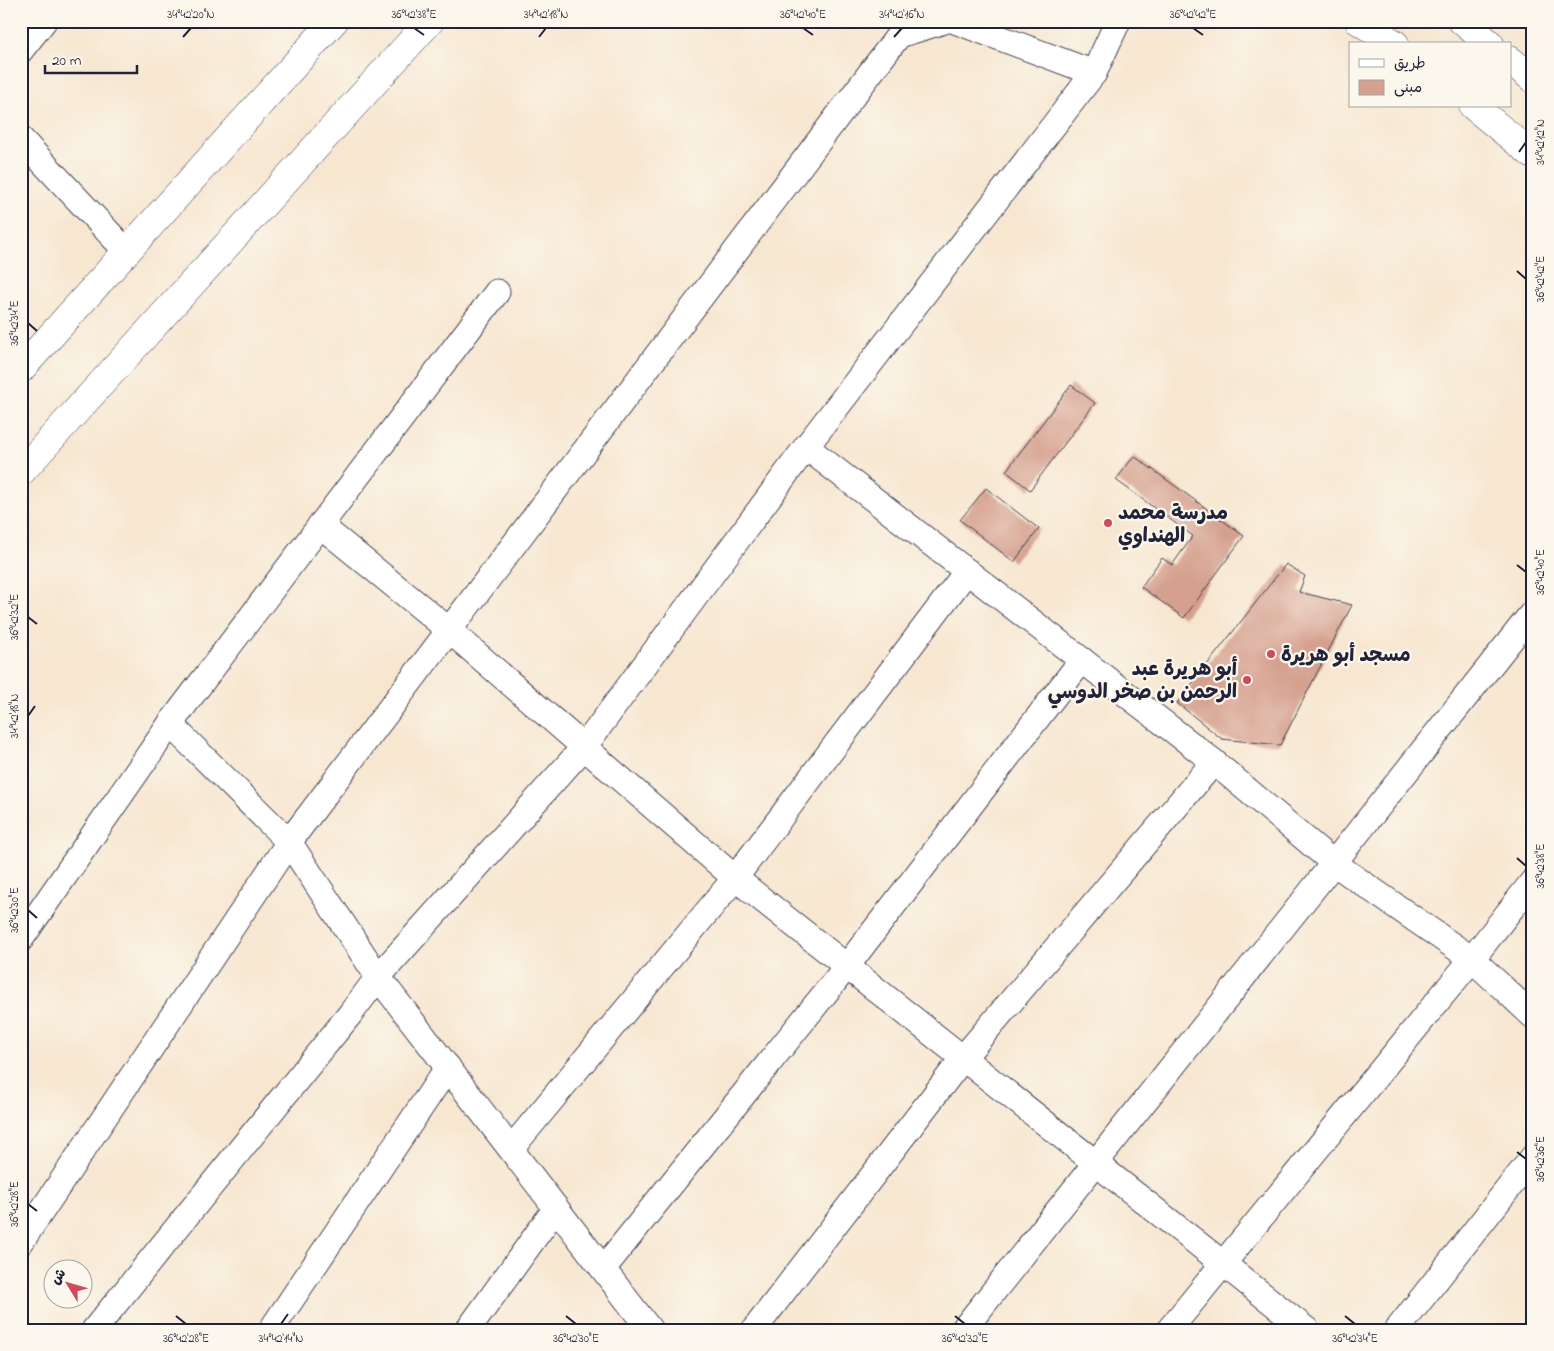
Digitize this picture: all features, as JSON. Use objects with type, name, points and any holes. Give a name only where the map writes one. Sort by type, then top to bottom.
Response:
[{"type":"main road","points":[[21,369],[334,21]]},
{"type":"main road","points":[[21,472],[430,21]]},
{"type":"main road","points":[[1359,21],[1392,42]]},
{"type":"main road","points":[[1462,21],[1488,42]]},
{"type":"main road","points":[[1512,62],[1533,79]]},
{"type":"main road","points":[[1475,108],[1533,155]]},
{"type":"street","points":[[21,50],[44,21]]},
{"type":"street","points":[[21,1242],[289,842],[448,630],[899,35],[944,21]]},
{"type":"street","points":[[955,21],[1094,73]]},
{"type":"street","points":[[94,1330],[351,1013],[378,977],[584,747],[806,447],[1094,73],[1118,21]]},
{"type":"street","points":[[21,139],[127,252]]},
{"type":"street","points":[[21,939],[170,724],[496,292]]},
{"type":"street","points":[[806,447],[1214,762],[1335,864],[1472,959],[1533,1016]]},
{"type":"street","points":[[320,525],[448,630],[735,878],[1307,1330]]},
{"type":"street","points":[[511,1149],[735,878],[967,571]]},
{"type":"street","points":[[963,1330],[1335,864],[1533,612]]},
{"type":"street","points":[[603,1269],[847,966],[1082,660]]},
{"type":"street","points":[[170,724],[289,842],[378,977],[650,1330]]},
{"type":"street","points":[[754,1330],[963,1058],[1214,762]]},
{"type":"street","points":[[1169,1330],[1472,959],[1533,881]]},
{"type":"street","points":[[271,1330],[448,1067]]},
{"type":"street","points":[[1397,1330],[1533,1158]]},
{"type":"street","points":[[468,1330],[556,1208]]},
{"type":"building","points":[[1071,385],[1095,403],[1030,490],[1006,471]]},
{"type":"building","points":[[1134,456],[1244,536],[1184,618],[1141,587],[1162,558],[1172,565],[1193,536],[1116,480]]},
{"type":"building","points":[[986,488],[1039,529],[1014,562],[960,520]]},
{"type":"building","name":"مسجد أبو هريرة","points":[[1286,564],[1305,576],[1299,592],[1352,605],[1280,745],[1222,739],[1177,703]]},
{"type":"place","name":"مدرسة محمد الهنداوي","points":[[1108,523]]},
{"type":"place","name":"مسجد أبو هريرة","points":[[1271,654]]},
{"type":"place","name":"أبو هريرة عبد الرحمن بن صخر الدوسي","points":[[1247,680]]}]
